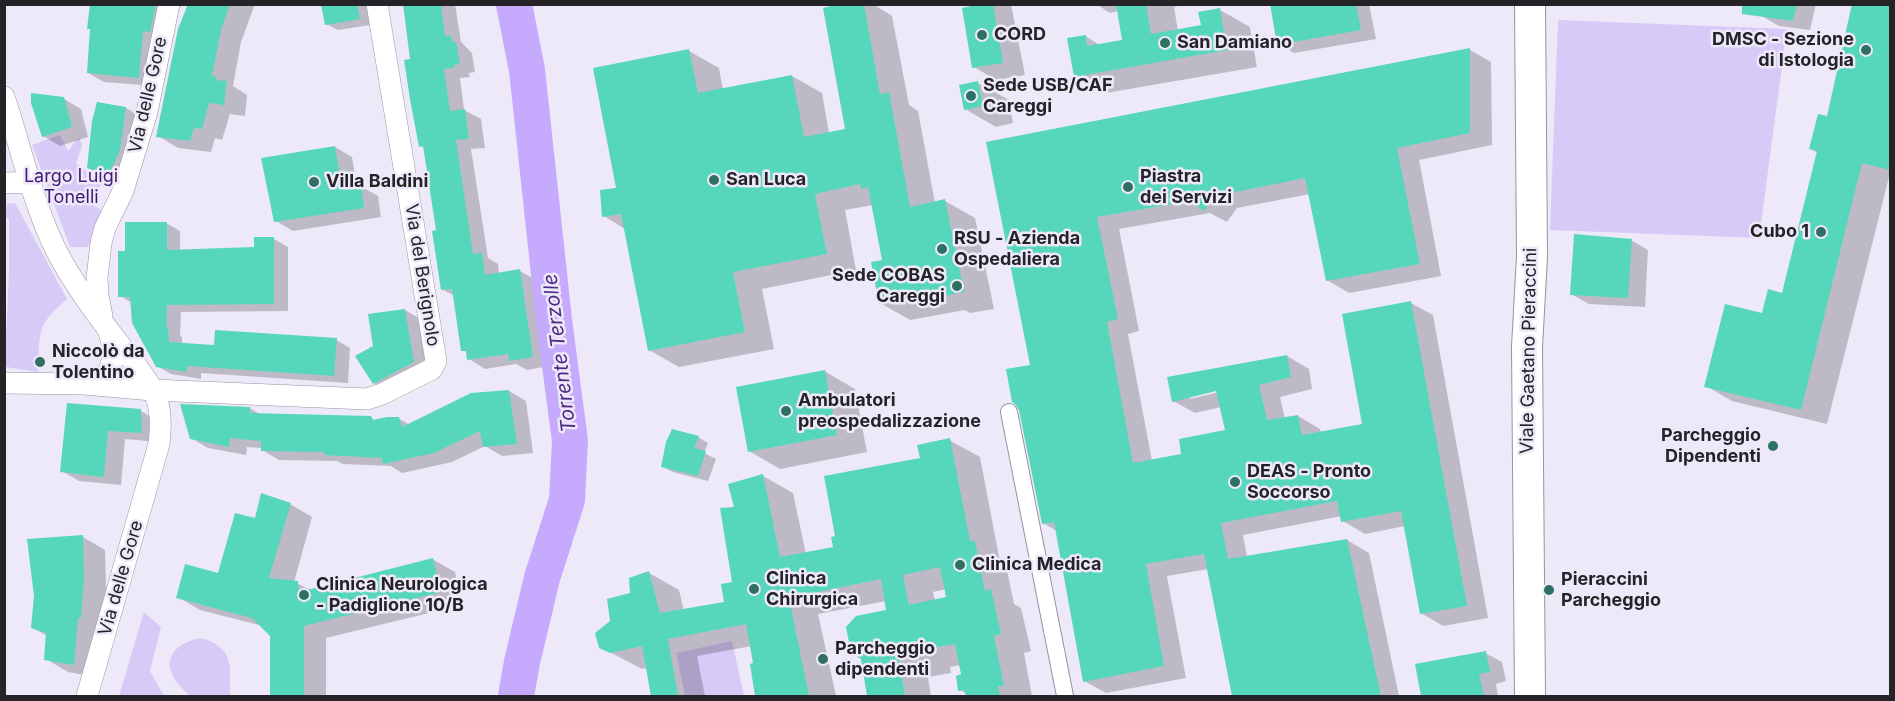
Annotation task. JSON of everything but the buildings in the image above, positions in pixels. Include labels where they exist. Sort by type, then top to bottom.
[{"type":"main road","name":"Viale Gaetano Pieraccini","points":[[1530,4],[1532,257],[1527,380],[1530,696]]},
{"type":"street","name":"Via delle Gore","points":[[87,696],[159,444],[159,407],[152,390],[104,323],[98,297],[97,278],[105,228],[123,191],[144,123],[169,4]]},
{"type":"street","name":"Via del Berignolo","points":[[152,390],[367,399],[432,369],[436,361],[377,4]]},
{"type":"street","points":[[4,97],[57,253],[104,323],[112,345],[110,369],[97,381],[89,384]]},
{"type":"street","points":[[4,183],[32,182]]},
{"type":"street","points":[[4,383],[89,384],[152,390]]},
{"type":"street","points":[[1009,412],[1065,696]]},
{"type":"green space","points":[[1558,20],[1787,29],[1759,238],[1550,230]]},
{"type":"green space","name":"Largo Luigi Tonelli","points":[[60,135],[68,151],[79,137],[82,146],[76,163],[102,183],[89,203],[103,211],[88,247],[70,247],[32,145]]},
{"type":"green space","name":"Largo Luigi Tonelli","points":[[15,203],[67,299],[49,316],[41,331],[38,372],[6,367],[5,364],[9,219],[5,217],[7,204]]},
{"type":"green space","points":[[144,612],[161,627],[150,671],[164,696],[119,696]]},
{"type":"green space","points":[[200,638],[211,642],[225,652],[230,667],[230,696],[191,696],[175,679],[171,671],[172,655],[187,642]]},
{"type":"green space","points":[[732,641],[744,696],[685,696],[676,653]]},
{"type":"waterway","name":"Torrente Terzolle","points":[[514,4],[527,70],[554,320],[570,441],[567,500],[542,578],[516,696]]},
{"type":"place","name":"CORD","points":[[982,35]]},
{"type":"place","name":"San Damiano","points":[[1165,43]]},
{"type":"place","name":"DMSC - Sezione di Istologia","points":[[1866,50]]},
{"type":"place","name":"Sede USB/CAF Careggi","points":[[971,96]]},
{"type":"place","name":"San Luca","points":[[714,180]]},
{"type":"place","name":"Villa Baldini","points":[[314,182]]},
{"type":"place","name":"Piastra dei Servizi","points":[[1128,187]]},
{"type":"place","name":"Cubo 1","points":[[1821,232]]},
{"type":"place","name":"RSU - Azienda Ospedaliera","points":[[942,249]]},
{"type":"place","name":"Sede COBAS Careggi","points":[[957,286]]},
{"type":"place","name":"Niccolò da Tolentino","points":[[40,362]]},
{"type":"place","name":"Ambulatori preospedalizzazione","points":[[786,411]]},
{"type":"place","name":"Parcheggio Dipendenti","points":[[1773,446]]},
{"type":"place","name":"DEAS - Pronto Soccorso","points":[[1235,482]]},
{"type":"place","name":"Clinica Medica","points":[[960,565]]},
{"type":"place","name":"Clinica Chirurgica","points":[[754,589]]},
{"type":"place","name":"Pieraccini Parcheggio","points":[[1549,590]]},
{"type":"place","name":"Clinica Neurologica - Padiglione 10/B","points":[[304,595]]},
{"type":"place","name":"Parcheggio dipendenti","points":[[823,659]]}]
